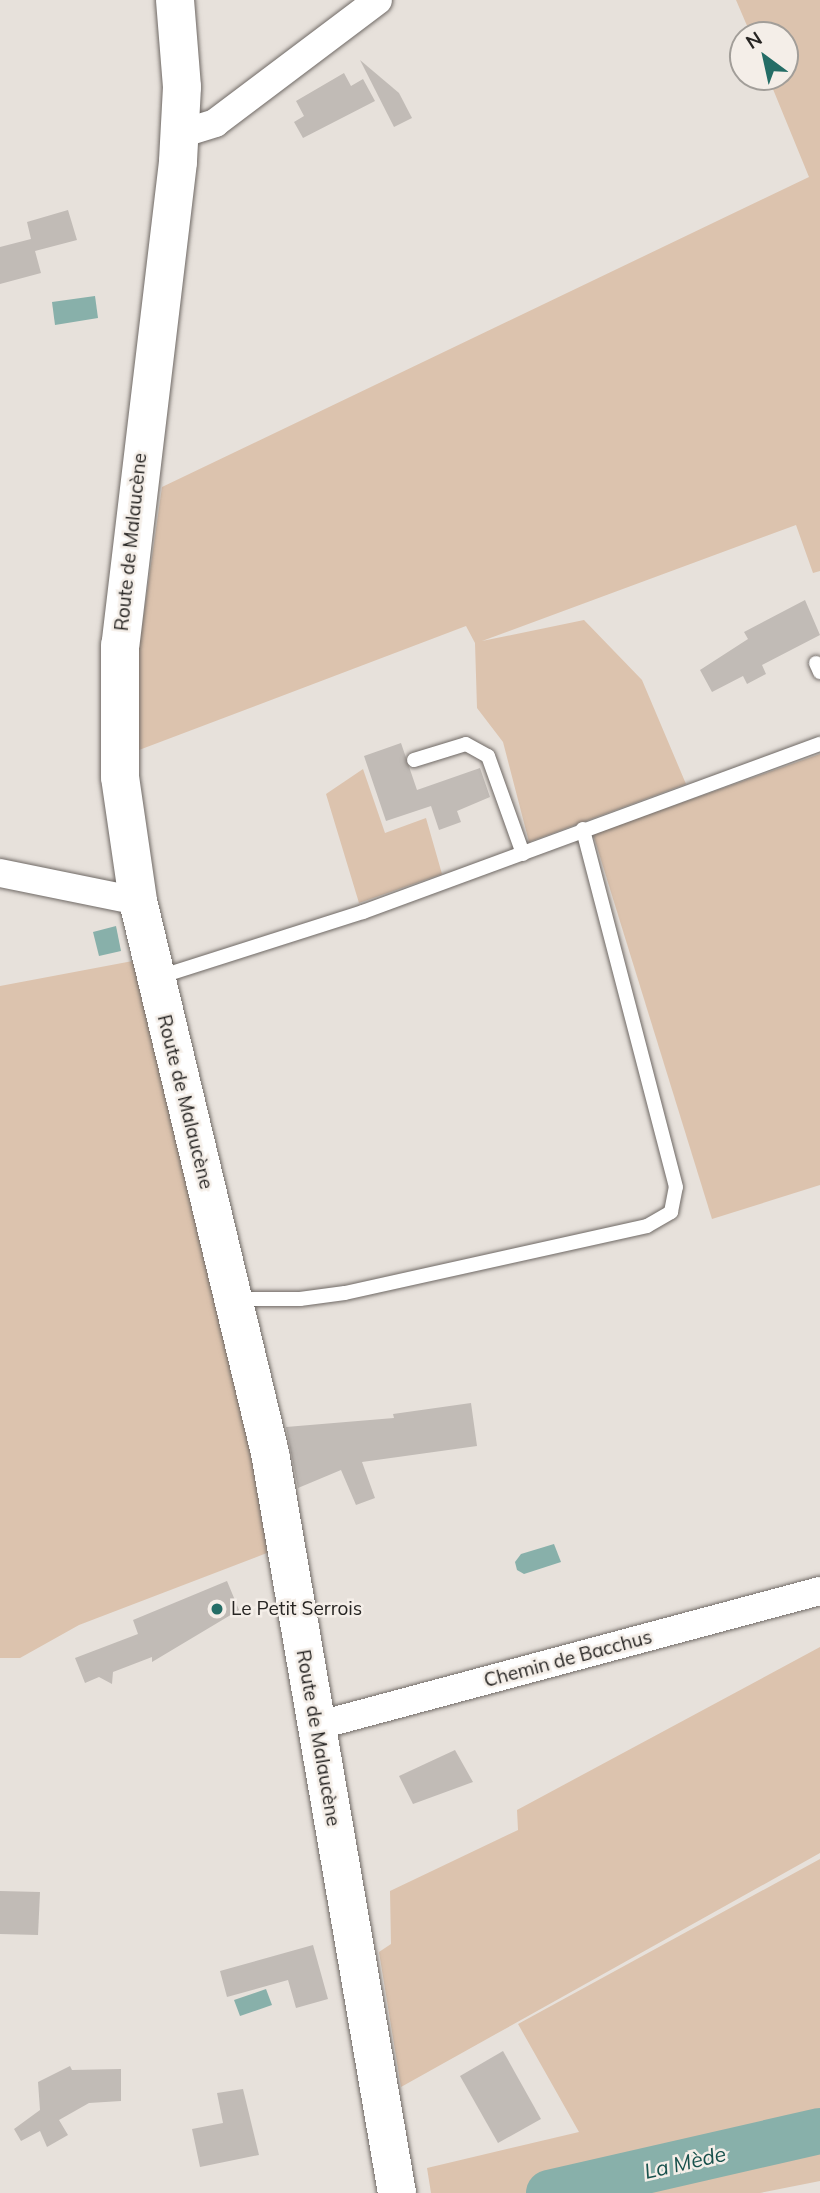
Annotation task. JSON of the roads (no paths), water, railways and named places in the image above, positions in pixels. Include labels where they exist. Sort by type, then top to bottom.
[{"type":"main road","name":"Route de Malaucène","points":[[175,0],[182,87],[180,134],[120,645],[120,777],[138,901],[155,978],[270,1453],[397,2193]]},
{"type":"street","points":[[180,134],[215,123],[378,0]]},
{"type":"street","points":[[0,873],[138,901]]},
{"type":"street","name":"Chemin de Bacchus","points":[[316,1726],[820,1591]]},
{"type":"lane","points":[[414,760],[466,744],[488,756],[523,854]]},
{"type":"lane","points":[[155,978],[363,912],[820,744]]},
{"type":"lane","points":[[234,1298],[300,1300],[345,1293],[647,1226],[671,1212],[676,1186],[583,830]]},
{"type":"water","points":[[95,296],[98,318],[55,325],[52,302]]},
{"type":"water","points":[[116,926],[121,951],[99,956],[93,932]]},
{"type":"water","points":[[554,1544],[561,1562],[524,1574],[517,1570],[515,1562],[521,1554]]},
{"type":"water","points":[[266,1989],[272,2005],[240,2016],[234,2000]]},
{"type":"waterway","name":"La Mède","points":[[549,2193],[820,2131]]},
{"type":"place","name":"Le Petit Serrois","points":[[217,1609]]}]
